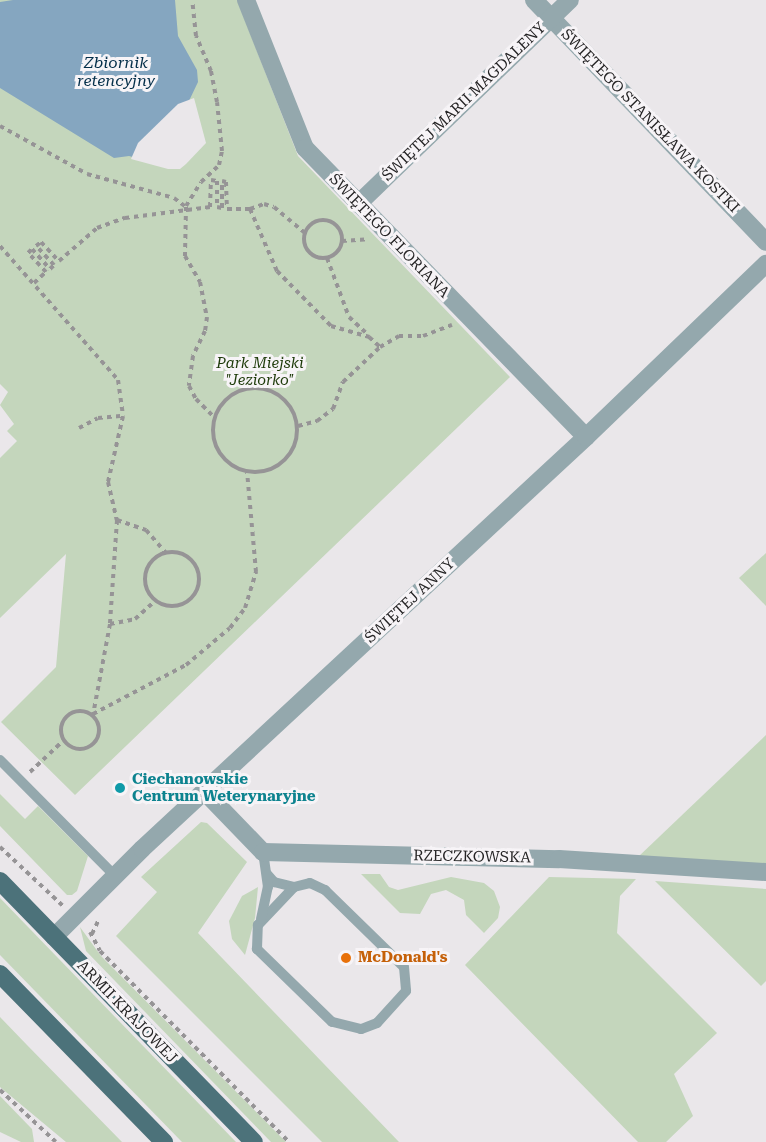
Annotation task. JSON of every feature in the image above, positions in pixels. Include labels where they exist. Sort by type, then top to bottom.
[{"type":"main road","name":"ARMII KRAJOWEJ","points":[[0,881],[254,1142]]},
{"type":"main road","points":[[0,974],[164,1142]]},
{"type":"street","name":"ŚWIĘTEGO FLORIANA","points":[[246,0],[305,148],[586,437]]},
{"type":"street","name":"ŚWIĘTEGO STANISŁAWA KOSTKI","points":[[534,0],[766,243]]},
{"type":"street","name":"ŚWIĘTEJ MARII MAGDALENY","points":[[358,204],[570,0]]},
{"type":"street","name":"ŚWIĘTEJ ANNY","points":[[54,937],[204,791],[586,437],[766,264]]},
{"type":"street","points":[[204,791],[263,852]]},
{"type":"street","name":"RZECZKOWSKA","points":[[263,852],[559,859],[766,872]]},
{"type":"lane","points":[[0,760],[115,876]]},
{"type":"lane","points":[[263,852],[267,874],[267,900],[255,941],[262,955],[332,1022],[360,1029],[377,1023],[401,998],[408,983],[404,967],[325,890],[310,883],[294,887],[274,882],[267,874]]},
{"type":"lane","points":[[258,925],[294,887]]},
{"type":"path","points":[[192,0],[196,36],[211,71],[222,151],[219,165],[201,182],[186,207],[185,256],[200,282],[207,316],[205,331],[193,356],[189,386],[196,399],[215,418]]},
{"type":"path","points":[[0,126],[87,174],[174,198],[186,207]]},
{"type":"path","points":[[34,283],[46,273],[28,253],[32,249],[50,269],[54,265],[36,246],[41,242],[59,261],[97,228],[125,218],[186,207],[210,207],[211,180],[217,181],[217,207],[222,208],[222,181],[226,182],[227,209],[250,209],[264,204],[274,207],[305,233],[310,254],[327,258],[338,252],[342,241],[341,231],[330,221],[315,222],[305,233]]},
{"type":"path","points":[[250,209],[266,251],[293,290],[331,326],[369,337]]},
{"type":"path","points":[[342,241],[366,241],[382,228]]},
{"type":"path","points":[[0,246],[118,380],[123,416],[108,482],[117,520],[110,624],[93,715],[99,728],[95,742],[83,749],[64,740],[61,732],[65,718],[78,711],[93,715],[186,664],[230,628],[245,608],[255,572],[247,472]]},
{"type":"path","points":[[327,258],[350,317],[380,347]]},
{"type":"path","points":[[298,426],[318,421],[333,409],[344,382],[380,347],[399,336],[423,336],[448,329],[464,314]]},
{"type":"path","points":[[260,388],[282,396],[295,415],[298,426],[295,446],[284,462],[260,472],[247,472],[234,467],[219,452],[213,432],[219,407],[237,392],[260,388]]},
{"type":"path","points":[[79,428],[98,418],[123,416]]},
{"type":"path","points":[[117,520],[146,530],[166,553]]},
{"type":"path","points":[[166,553],[188,557],[195,564],[199,582],[196,591],[183,604],[174,606],[156,600],[146,585],[145,576],[154,559],[166,553]]},
{"type":"path","points":[[110,624],[135,620],[156,600]]},
{"type":"path","points":[[21,781],[64,740]]},
{"type":"path","points":[[0,847],[66,909]]},
{"type":"path","points":[[86,928],[100,951],[289,1142]]},
{"type":"path","points":[[0,1090],[56,1142]]},
{"type":"green space","name":"Park Miejski \"Jeziorko\"","points":[[0,0],[237,0],[298,156],[510,377],[75,795],[1,722],[56,667],[66,554],[0,618],[0,458],[17,441],[7,431],[14,424],[0,405],[8,392],[0,384]]},
{"type":"green space","points":[[766,553],[766,606],[739,578]]},
{"type":"green space","points":[[766,735],[766,864],[637,858]]},
{"type":"green space","points":[[0,794],[25,819],[38,806],[88,856],[77,891],[72,895],[67,895],[0,826]]},
{"type":"green space","points":[[201,822],[207,823],[247,862],[198,933],[399,1142],[322,1142],[116,936],[157,892],[141,877]]},
{"type":"green space","points":[[361,874],[380,874],[389,887],[398,890],[451,877],[484,883],[494,891],[500,907],[498,918],[484,933],[466,915],[464,900],[446,890],[431,894],[420,914],[400,913]]},
{"type":"green space","points":[[549,877],[636,879],[620,896],[617,933],[717,1033],[674,1074],[693,1116],[666,1142],[638,1142],[465,965]]},
{"type":"green space","points":[[655,881],[766,889],[766,981],[761,986]]},
{"type":"green space","points":[[258,887],[255,918],[245,955],[232,939],[229,921],[242,896]]},
{"type":"green space","points":[[0,898],[236,1142],[182,1142],[0,955]]},
{"type":"green space","points":[[80,927],[101,956],[286,1142],[271,1142],[86,951]]},
{"type":"green space","points":[[0,1017],[122,1142],[66,1142],[0,1087]]},
{"type":"green space","points":[[0,1096],[32,1129],[34,1142],[21,1142],[0,1132]]},
{"type":"water","name":"Zbiornik retencyjny","points":[[13,0],[175,0],[178,36],[197,70],[198,82],[159,164],[129,156],[114,158],[0,88],[0,2]]},
{"type":"pier","points":[[194,98],[206,143],[186,164],[180,169],[168,169],[131,159],[138,143],[178,104]]},
{"type":"place","name":"Ciechanowskie Centrum Weterynaryjne","points":[[120,788]]},
{"type":"place","name":"McDonald's","points":[[346,958]]}]
